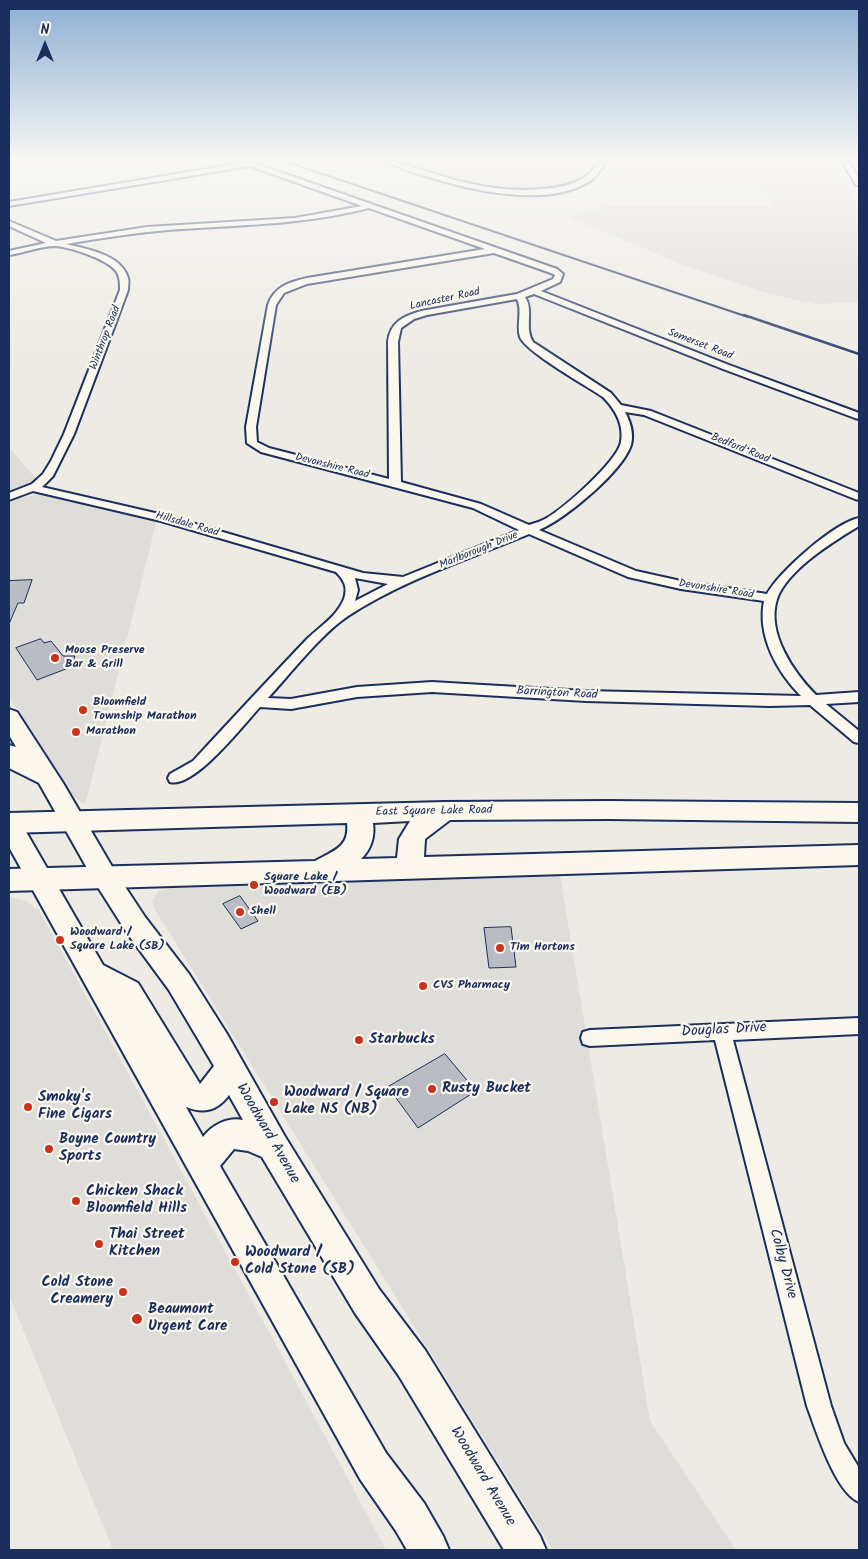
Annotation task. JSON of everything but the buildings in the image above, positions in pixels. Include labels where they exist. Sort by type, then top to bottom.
[{"type":"highway","name":"East Square Lake Road","points":[[9,824],[445,811],[608,810],[859,813]]},
{"type":"highway","points":[[412,868],[410,841],[424,825],[445,811]]},
{"type":"highway","points":[[318,871],[348,855],[359,843],[362,832],[357,813]]},
{"type":"highway","points":[[9,880],[859,855]]},
{"type":"main road","name":"Woodward Avenue","points":[[9,717],[55,789],[105,877],[136,925],[178,982],[217,1043],[273,1146],[367,1301],[412,1363],[526,1550]]},
{"type":"main road","points":[[9,753],[13,760],[46,777]]},
{"type":"main road","points":[[9,824],[373,1466],[410,1517],[429,1550]]},
{"type":"main road","points":[[93,973],[128,991],[188,1094],[200,1098],[209,1094],[218,1086],[230,1068]]},
{"type":"main road","points":[[203,1165],[216,1142],[224,1136],[244,1135],[273,1146]]},
{"type":"street","name":"Winthrop Road","points":[[9,497],[33,488],[52,468],[69,434],[125,286],[122,272],[112,262],[34,234]]},
{"type":"street","points":[[9,253],[56,243],[119,234]]},
{"type":"street","points":[[449,234],[496,250]]},
{"type":"street","name":"Lancaster Road","points":[[395,483],[393,342],[396,328],[406,319],[424,314],[520,296],[557,280],[560,276],[554,271],[496,250]]},
{"type":"street","name":"Devonshire Road","points":[[496,250],[307,281],[282,289],[274,300],[251,427],[252,442],[265,450],[477,506],[532,529],[598,561],[632,574],[681,585],[771,598]]},
{"type":"street","name":"Somerset Road","points":[[535,290],[726,367],[859,416]]},
{"type":"street","name":"Marlborough Drive","points":[[174,778],[198,764],[314,640],[342,614],[369,597],[411,578],[550,521],[572,506],[619,458],[626,444],[627,434],[624,419],[618,408],[607,395],[529,344],[522,330],[524,304],[520,296]]},
{"type":"street","name":"Bedford Road","points":[[618,408],[647,413],[859,497]]},
{"type":"street","name":"Hillsdale Road","points":[[33,488],[164,518],[339,569],[385,580],[411,578]]},
{"type":"street","points":[[859,521],[803,560],[777,588],[771,598],[769,612],[773,646],[782,664],[826,712],[859,738]]},
{"type":"street","points":[[339,569],[350,579],[353,589],[352,597],[342,614]]},
{"type":"street","name":"Barrington Road","points":[[256,702],[292,704],[357,692],[423,687],[770,701],[859,697]]},
{"type":"street","name":"Douglas Drive","points":[[590,1038],[859,1026]]},
{"type":"street","name":"Colby Drive","points":[[722,1032],[819,1406],[835,1450],[859,1490]]},
{"type":"shaded area","points":[[609,234],[859,234],[859,302],[815,304],[760,291],[686,266]]},
{"type":"shaded area","points":[[9,447],[37,480],[20,491],[9,494]]},
{"type":"shaded area","points":[[39,494],[157,520],[85,805],[73,796],[9,697],[9,501]]},
{"type":"shaded area","points":[[560,875],[650,1421],[736,1550],[553,1550],[154,908],[152,901],[159,891],[181,886]]},
{"type":"shaded area","points":[[9,897],[24,900],[39,910],[386,1550],[113,1550],[9,1295]]},
{"type":"railway","points":[[500,234],[748,317]]},
{"type":"railway","points":[[744,315],[859,354]]},
{"type":"place","name":"Moose Preserve Bar & Grill","points":[[55,658]]},
{"type":"place","name":"Bloomfield Township Marathon","points":[[83,710]]},
{"type":"place","name":"Marathon","points":[[76,732]]},
{"type":"place","name":"Square Lake / Woodward (EB)","points":[[254,885]]},
{"type":"place","name":"Shell","points":[[240,912]]},
{"type":"place","name":"Woodward / Square Lake (SB)","points":[[60,940]]},
{"type":"place","name":"Tim Hortons","points":[[500,948]]},
{"type":"place","name":"CVS Pharmacy","points":[[423,986]]},
{"type":"place","name":"Starbucks","points":[[359,1040]]},
{"type":"place","name":"Rusty Bucket","points":[[432,1089]]},
{"type":"place","name":"Woodward / Square Lake NS (NB)","points":[[274,1102]]},
{"type":"place","name":"Smoky's Fine Cigars","points":[[28,1107]]},
{"type":"place","name":"Boyne Country Sports","points":[[49,1149]]},
{"type":"place","name":"Chicken Shack Bloomfield Hills","points":[[76,1201]]},
{"type":"place","name":"Thai Street Kitchen","points":[[99,1244]]},
{"type":"place","name":"Woodward / Cold Stone (SB)","points":[[235,1262]]},
{"type":"place","name":"Cold Stone Creamery","points":[[123,1292]]},
{"type":"place","name":"Beaumont Urgent Care","points":[[137,1319]]}]
